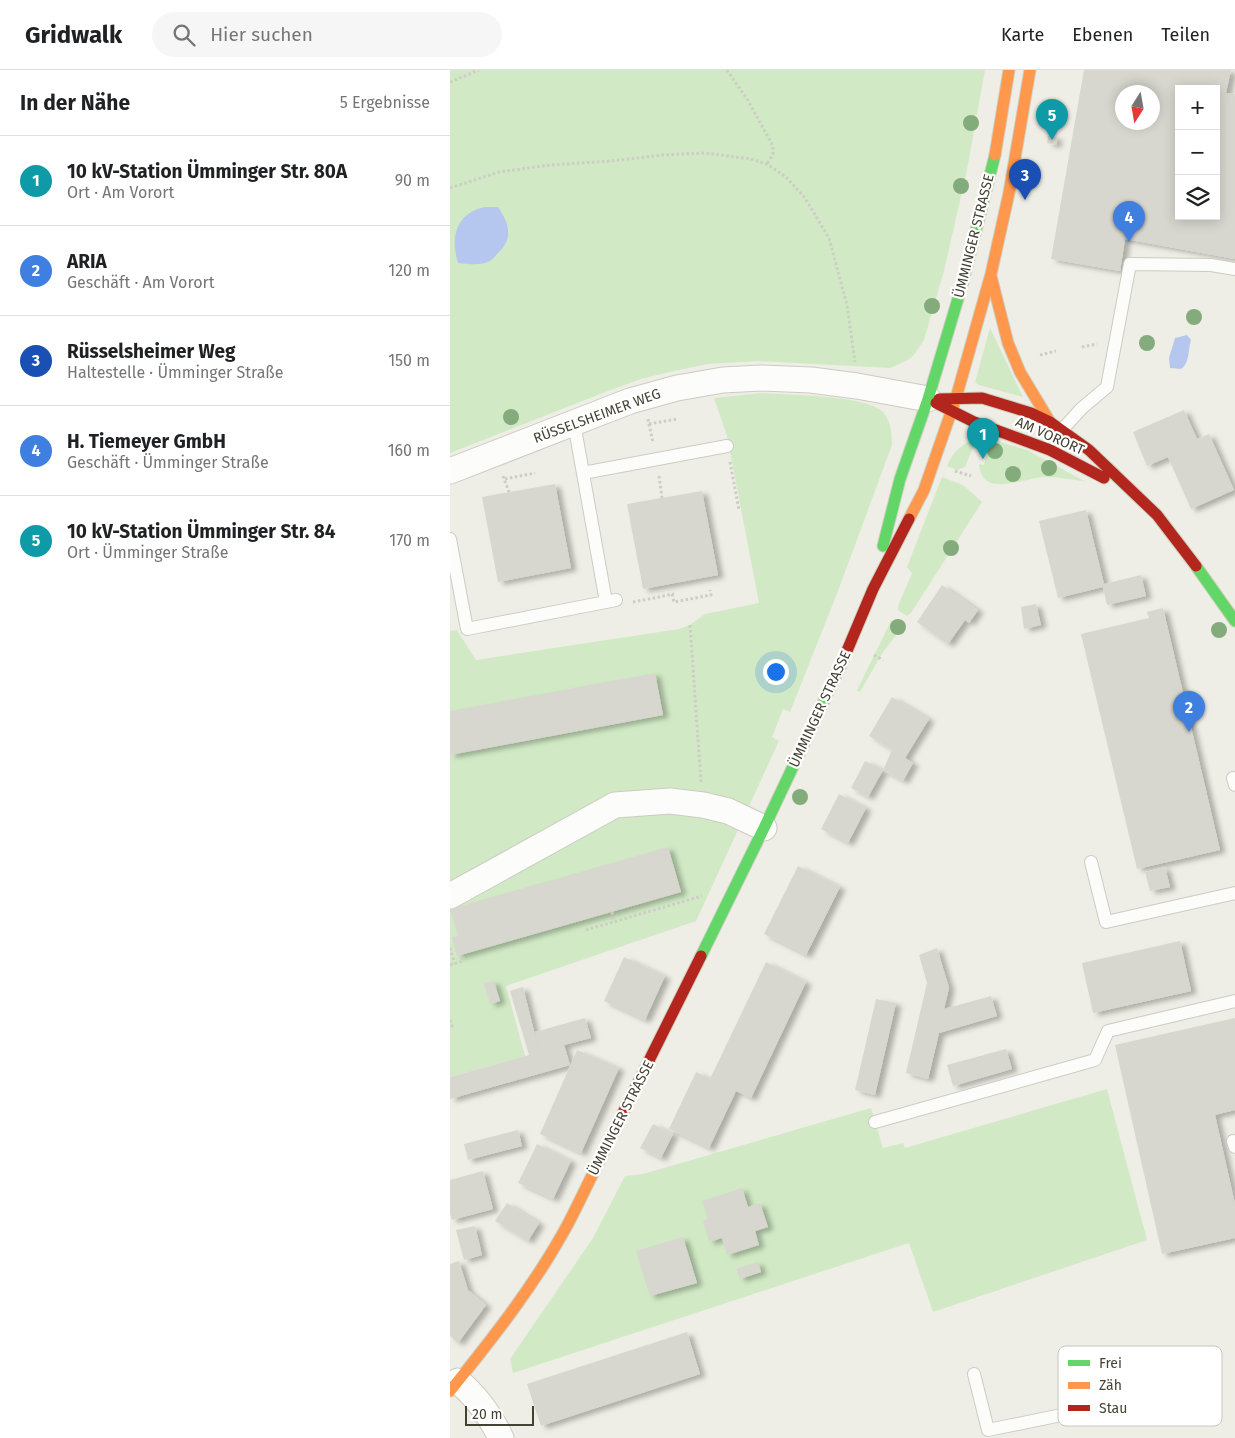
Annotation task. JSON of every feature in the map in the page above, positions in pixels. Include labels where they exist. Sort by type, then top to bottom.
[{"type":"street","name":"ÜMMINGER STRASSE","points":[[873,589],[900,479],[928,399],[964,282],[995,156],[1009,70]]},
{"type":"street","name":"ÜMMINGER STRASSE","points":[[454,1386],[515,1306],[568,1223],[764,828],[848,648],[873,589],[924,490],[956,398],[990,274],[1009,193],[1030,70]]},
{"type":"street","name":"AM VORORT","points":[[990,274],[1008,343],[1020,372],[1050,422]]},
{"type":"street","name":"RÜSSELSHEIMER WEG","points":[[450,471],[643,397],[676,388],[723,380],[761,378],[811,380],[858,386],[928,399]]},
{"type":"street","points":[[928,399],[956,398]]},
{"type":"street","name":"AM VORORT","points":[[956,398],[982,398],[1031,413],[1050,422],[1089,450],[1157,516],[1223,596],[1235,621]]},
{"type":"street","points":[[928,399],[952,411]]},
{"type":"street","name":"AM VORORT","points":[[952,411],[974,422],[1050,450],[1134,494]]},
{"type":"street","points":[[450,896],[615,805],[670,801],[702,805],[728,811],[764,828]]},
{"type":"street","points":[[454,1386],[467,1389],[493,1421],[501,1438]]},
{"type":"lane","points":[[1050,450],[1061,430],[1107,387],[1130,264],[1210,265],[1235,269]]},
{"type":"lane","points":[[450,539],[467,629],[611,601],[574,423]]},
{"type":"lane","points":[[583,473],[727,446]]},
{"type":"lane","points":[[1091,862],[1106,922],[1235,893]]},
{"type":"lane","points":[[875,1122],[1095,1060],[1108,1031],[1235,1001]]},
{"type":"lane","points":[[974,1374],[988,1434],[1058,1416]]},
{"type":"path","points":[[450,82],[478,70]]},
{"type":"path","points":[[727,70],[747,99],[773,146],[772,154],[767,164]]},
{"type":"path","points":[[450,188],[499,172],[550,164],[611,161],[662,155],[705,153],[751,159],[767,164],[786,178],[805,198],[829,238],[848,305],[858,386]]},
{"type":"path","points":[[643,397],[656,460]]},
{"type":"path","points":[[649,424],[677,419]]},
{"type":"path","points":[[727,446],[739,510]]},
{"type":"path","points":[[505,479],[535,473]]},
{"type":"path","points":[[611,601],[626,603],[673,594],[674,602],[711,594],[710,590]]},
{"type":"path","points":[[690,625],[702,805]]},
{"type":"path","points":[[874,655],[884,660]]},
{"type":"path","points":[[586,930],[734,887]]},
{"type":"path","points":[[612,912],[614,922]]},
{"type":"path","points":[[450,948],[455,964]]},
{"type":"path","points":[[450,965],[463,961],[460,955]]},
{"type":"path","points":[[450,1020],[452,1026],[450,1026]]},
{"type":"green space","points":[[450,70],[985,70],[967,170],[944,271],[924,340],[913,356],[890,368],[759,361],[708,364],[674,371],[641,379],[608,391],[450,453]]},
{"type":"green space","points":[[990,328],[1023,397],[979,385],[975,382]]},
{"type":"green space","points":[[762,393],[844,399],[874,406],[883,412],[888,419],[891,427],[892,441],[838,591],[790,712],[783,709],[772,737],[779,741],[696,921],[506,986],[525,1056],[450,1077],[450,631],[457,630],[476,660],[679,629],[690,625],[705,614],[759,603],[727,436],[714,398]]},
{"type":"green space","points":[[977,438],[965,467],[957,470],[947,466],[952,456],[959,449]]},
{"type":"green space","points":[[986,438],[1027,450],[1086,482],[1044,477],[1005,484],[995,484],[987,481],[982,475],[979,464],[984,465],[987,453],[980,452]]},
{"type":"green space","points":[[942,477],[963,485],[982,502],[911,613],[907,616],[898,610],[898,606],[912,573],[907,567]]},
{"type":"green space","points":[[891,621],[902,627],[881,655],[860,692],[857,690]]},
{"type":"green space","points":[[1107,1089],[1147,1240],[933,1312],[909,1243],[513,1373],[510,1359],[593,1238],[625,1176],[643,1174],[871,1108],[883,1148],[903,1143],[905,1148]]},
{"type":"water","points":[[485,207],[498,207],[502,213],[508,230],[506,242],[493,258],[486,263],[458,263],[455,235],[458,228],[467,215]]},
{"type":"water","points":[[1187,335],[1191,340],[1186,363],[1181,369],[1170,368],[1169,358],[1175,338]]},
{"type":"building","points":[[1084,70],[1231,70],[1226,93],[1235,94],[1235,259],[1125,239],[1120,271],[1051,259]]},
{"type":"building","points":[[1048,136],[1057,137],[1056,145],[1047,143]]},
{"type":"building","points":[[1184,410],[1197,439],[1209,434],[1234,490],[1191,509],[1168,457],[1147,466],[1133,432]]},
{"type":"building","points":[[555,484],[571,568],[498,582],[482,497]]},
{"type":"building","points":[[702,491],[718,575],[643,589],[627,504]]},
{"type":"building","points":[[1086,510],[1104,584],[1141,575],[1146,596],[1107,605],[1103,587],[1058,598],[1039,521]]},
{"type":"building","points":[[942,585],[978,610],[969,623],[965,620],[948,644],[917,622]]},
{"type":"building","points":[[1036,604],[1041,625],[1024,629],[1021,607]]},
{"type":"building","points":[[1163,608],[1220,850],[1137,869],[1081,634],[1149,618],[1147,612]]},
{"type":"building","points":[[655,673],[663,715],[450,755],[450,711]]},
{"type":"building","points":[[892,697],[929,719],[905,758],[913,763],[903,781],[883,770],[892,750],[869,736]]},
{"type":"building","points":[[865,761],[883,770],[868,797],[851,788]]},
{"type":"building","points":[[839,794],[866,808],[848,843],[821,829]]},
{"type":"building","points":[[668,847],[681,892],[457,956],[452,937],[458,936],[450,909]]},
{"type":"building","points":[[798,866],[840,887],[806,955],[764,934]]},
{"type":"building","points":[[1165,867],[1170,887],[1150,891],[1145,872]]},
{"type":"building","points":[[1180,941],[1191,991],[1093,1013],[1082,963]]},
{"type":"building","points":[[937,948],[949,988],[944,1009],[991,996],[997,1016],[939,1033],[928,1079],[906,1073],[927,983],[919,955]]},
{"type":"building","points":[[624,957],[665,976],[645,1020],[604,1001]]},
{"type":"building","points":[[766,962],[806,982],[751,1098],[736,1091],[709,1148],[669,1129],[696,1072],[710,1079]]},
{"type":"building","points":[[494,981],[500,1001],[490,1004],[484,983]]},
{"type":"building","points":[[523,987],[538,1047],[535,1032],[585,1018],[591,1038],[564,1045],[570,1065],[450,1099],[450,1077],[529,1055],[510,991]]},
{"type":"building","points":[[876,999],[896,1003],[875,1095],[855,1090]]},
{"type":"building","points":[[1235,1018],[1235,1110],[1215,1115],[1235,1204],[1235,1238],[1162,1254],[1115,1045]]},
{"type":"building","points":[[1006,1049],[1012,1069],[953,1086],[947,1065]]},
{"type":"building","points":[[577,1050],[619,1068],[581,1153],[540,1134]]},
{"type":"building","points":[[653,1124],[673,1134],[661,1158],[640,1148]]},
{"type":"building","points":[[518,1130],[522,1146],[468,1160],[464,1144]]},
{"type":"building","points":[[537,1144],[571,1161],[553,1199],[518,1183]]},
{"type":"building","points":[[483,1171],[493,1209],[452,1220],[450,1213],[450,1180]]},
{"type":"building","points":[[742,1188],[748,1207],[760,1203],[768,1227],[755,1231],[759,1245],[727,1255],[722,1238],[709,1242],[703,1221],[708,1218],[702,1201]]},
{"type":"building","points":[[507,1203],[539,1223],[528,1241],[495,1221]]},
{"type":"building","points":[[475,1226],[482,1255],[464,1260],[456,1230]]},
{"type":"building","points":[[683,1237],[697,1283],[650,1296],[636,1251]]},
{"type":"building","points":[[459,1261],[468,1290],[486,1305],[458,1343],[450,1336],[450,1264]]},
{"type":"building","points":[[758,1262],[761,1272],[740,1279],[736,1269]]},
{"type":"building","points":[[687,1332],[700,1374],[541,1426],[527,1384]]},
{"type":"traffic: fast","points":[[883,546],[900,479],[928,399],[963,282],[995,155]]},
{"type":"traffic: fast","points":[[1196,566],[1235,621]]},
{"type":"traffic: fast","points":[[701,956],[841,665]]},
{"type":"traffic: slow","points":[[995,155],[1009,70]]},
{"type":"traffic: slow","points":[[909,519],[924,490],[956,398],[991,274],[1009,193],[1030,70]]},
{"type":"traffic: slow","points":[[991,276],[1008,343],[1020,372],[1050,422]]},
{"type":"traffic: slow","points":[[450,1391],[498,1330],[543,1266],[569,1222],[613,1133]]},
{"type":"traffic: jam","points":[[939,399],[982,398],[1031,413],[1050,422],[1089,450],[1157,515],[1196,566]]},
{"type":"traffic: jam","points":[[936,403],[974,422],[1050,450],[1104,478]]},
{"type":"traffic: jam","points":[[841,665],[873,589],[909,519]]},
{"type":"traffic: jam","points":[[613,1133],[701,956]]},
{"type":"place","name":"10 kV-Station Ümminger Str. 84","points":[[1052,140]]},
{"type":"place","name":"Rüsselsheimer Weg","points":[[1025,200]]},
{"type":"place","name":"H. Tiemeyer GmbH","points":[[1129,242]]},
{"type":"place","name":"10 kV-Station Ümminger Str. 80A","points":[[983,459]]},
{"type":"place","name":"ARIA","points":[[1189,732]]}]
